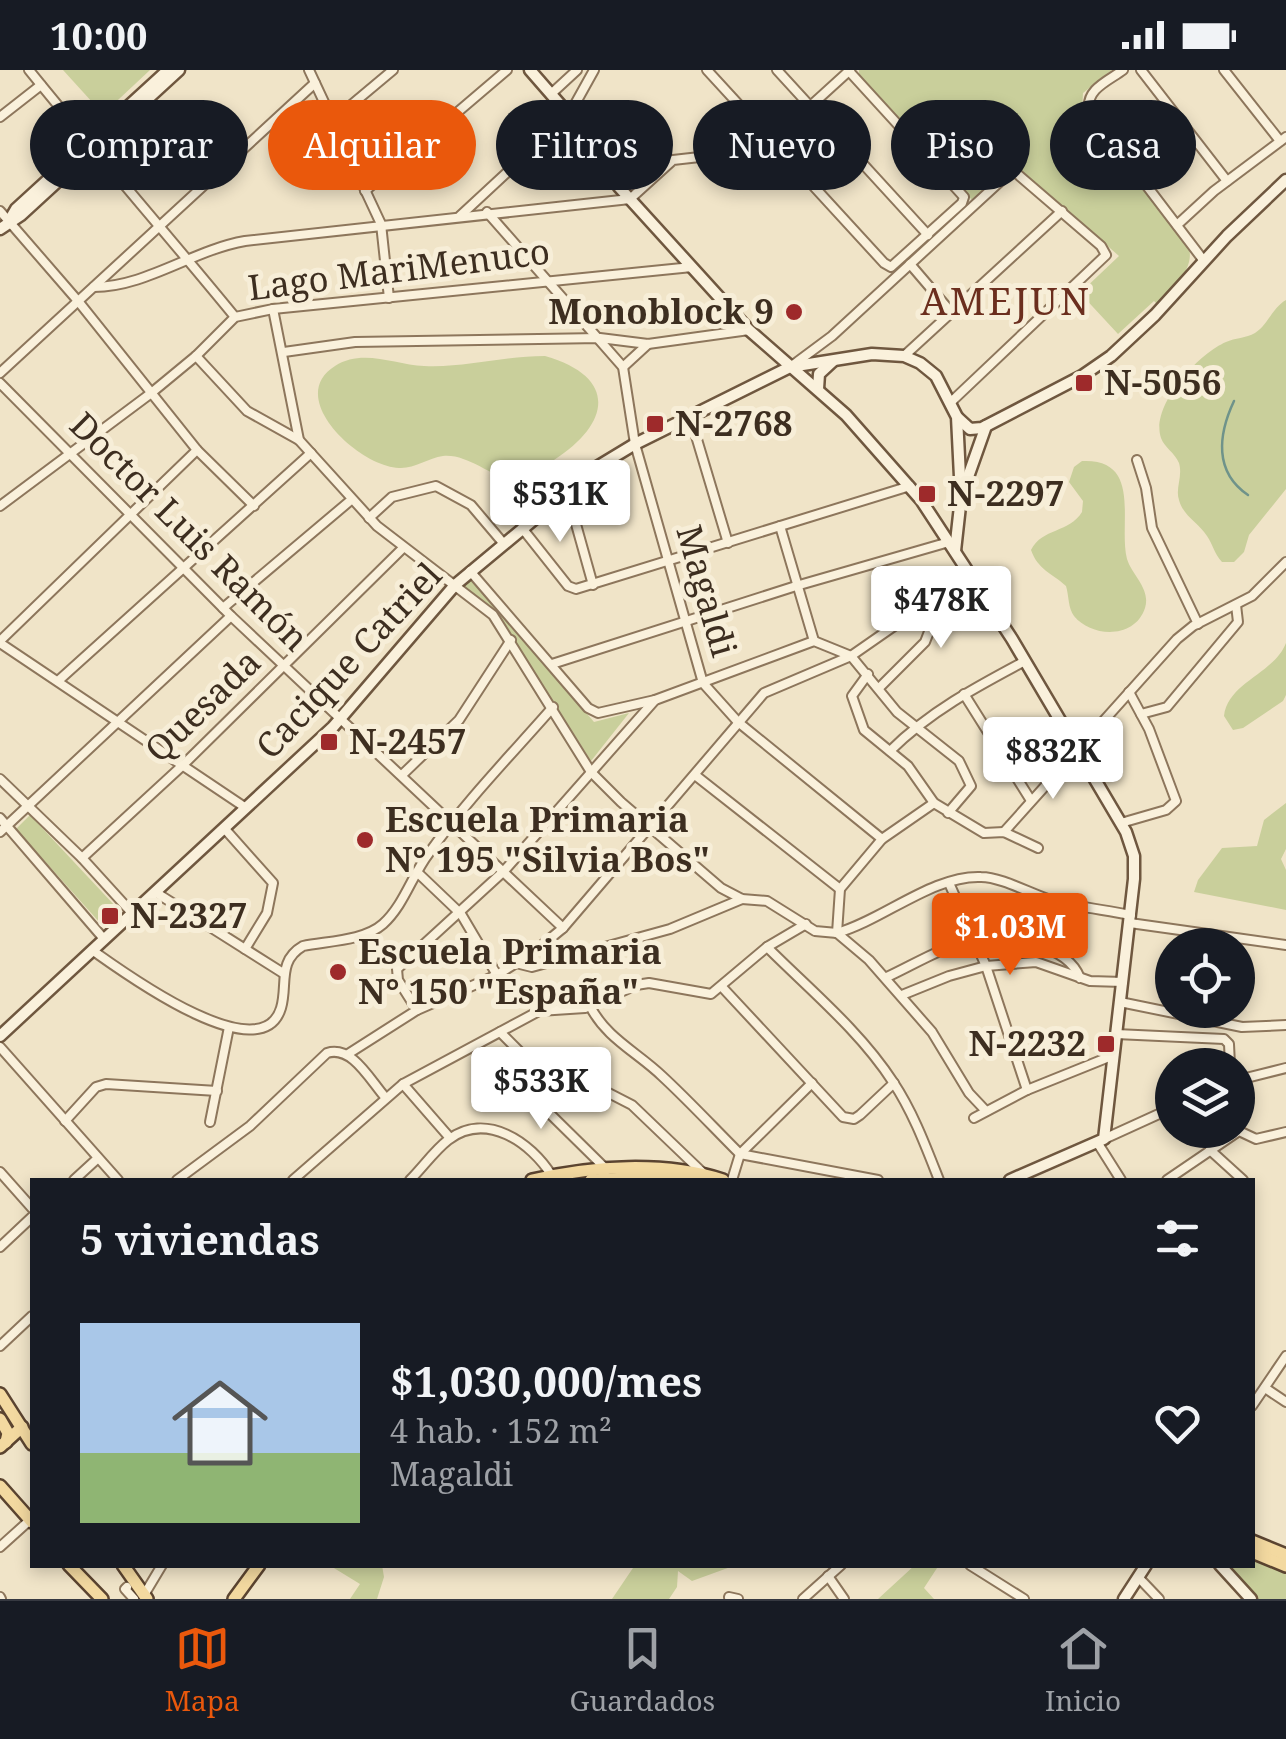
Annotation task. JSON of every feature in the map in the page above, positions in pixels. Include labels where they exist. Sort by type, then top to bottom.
[{"type":"main road","points":[[137,100],[168,70]]},
{"type":"main road","points":[[144,100],[179,70]]},
{"type":"main road","points":[[530,70],[556,100]]},
{"type":"main road","points":[[957,417],[970,429],[986,426],[1102,364],[1286,180]]},
{"type":"main road","points":[[4,225],[21,215],[46,190]]},
{"type":"main road","points":[[623,190],[749,330],[818,388],[910,486],[1025,661],[1121,823],[1134,856],[1130,919],[1100,1140],[1014,1178]]},
{"type":"main road","points":[[790,367],[880,353],[904,356],[928,368],[957,417],[961,497]]},
{"type":"main road","points":[[818,388],[820,374],[839,359]]},
{"type":"main road","name":"Cacique Catriel","points":[[0,1036],[342,718],[470,571],[605,461],[790,367]]},
{"type":"main road","points":[[952,547],[961,497],[986,426]]},
{"type":"main road","points":[[542,1178],[657,1168],[717,1178]]},
{"type":"main road","points":[[625,1178],[658,1178]]},
{"type":"main road","points":[[0,1394],[30,1441]]},
{"type":"main road","points":[[0,1419],[8,1431],[3,1444]]},
{"type":"main road","points":[[3,1444],[22,1427]]},
{"type":"main road","points":[[0,1486],[30,1520]]},
{"type":"main road","points":[[1255,1542],[1286,1555]]},
{"type":"main road","points":[[1255,1553],[1286,1566]]},
{"type":"main road","points":[[72,1568],[98,1595]]},
{"type":"main road","points":[[87,1568],[87,1576],[98,1595]]},
{"type":"main road","points":[[124,1568],[140,1598]]},
{"type":"main road","points":[[234,1599],[256,1568]]},
{"type":"main road","points":[[243,1599],[266,1568]]},
{"type":"main road","points":[[1124,1599],[1144,1568]]},
{"type":"main road","points":[[1223,1568],[1251,1599]]},
{"type":"street","points":[[309,70],[322,100]]},
{"type":"street","points":[[357,100],[392,70]]},
{"type":"street","points":[[390,298],[380,224],[365,191],[507,70]]},
{"type":"street","points":[[551,94],[577,70]]},
{"type":"street","points":[[577,100],[594,70]]},
{"type":"street","points":[[707,70],[734,100]]},
{"type":"street","points":[[777,70],[804,100]]},
{"type":"street","points":[[816,100],[849,70],[964,196],[962,203],[928,235],[889,266],[817,190]]},
{"type":"street","points":[[1123,70],[1095,90],[1088,100],[1091,115],[1204,260]]},
{"type":"street","points":[[1142,70],[1227,180]]},
{"type":"street","points":[[1177,225],[1227,180],[1283,139],[1224,70]]},
{"type":"street","points":[[0,117],[36,75],[54,100]]},
{"type":"street","points":[[0,372],[315,84]]},
{"type":"street","points":[[94,287],[114,287],[222,245],[380,224],[630,199],[673,160],[693,158]]},
{"type":"street","name":"Cacique Catriel","points":[[790,367],[826,341],[1012,172],[1021,174],[1062,210]]},
{"type":"street","points":[[871,173],[928,235]]},
{"type":"street","points":[[460,216],[496,183]]},
{"type":"street","points":[[128,190],[235,317]]},
{"type":"street","points":[[904,356],[1062,210],[1106,252],[1102,261],[950,402]]},
{"type":"street","points":[[0,211],[4,225],[78,301],[196,450],[254,506]]},
{"type":"street","name":"Magaldi","points":[[487,212],[623,367],[635,444],[703,683],[738,722],[882,839]]},
{"type":"street","points":[[910,264],[952,312]]},
{"type":"street","name":"Lago MariMenuco","points":[[0,506],[150,394],[235,317],[272,309],[692,267]]},
{"type":"street","points":[[272,309],[284,352],[299,440]]},
{"type":"street","points":[[284,352],[355,342],[600,338],[648,344],[749,330]]},
{"type":"street","points":[[826,341],[825,350],[839,359]]},
{"type":"street","points":[[623,367],[648,344]]},
{"type":"street","points":[[196,356],[248,411],[299,440],[369,518],[403,548],[493,615],[591,772],[721,888],[742,898],[767,901],[814,931],[838,933],[864,926],[914,897],[949,883],[981,876],[1055,901],[1130,919],[1286,945]]},
{"type":"street","name":"Doctor Luis Ramón","points":[[0,384],[231,616],[563,928]]},
{"type":"street","points":[[690,416],[728,542]]},
{"type":"street","points":[[196,450],[0,642],[246,808]]},
{"type":"street","points":[[58,680],[311,453]]},
{"type":"street","points":[[1137,460],[1152,528],[1198,624]]},
{"type":"street","points":[[369,518],[392,497],[436,486],[471,506],[504,544]]},
{"type":"street","points":[[522,528],[568,586],[576,589],[910,486]]},
{"type":"street","points":[[567,492],[593,585]]},
{"type":"street","points":[[223,608],[352,500]]},
{"type":"street","points":[[780,526],[814,642]]},
{"type":"street","points":[[552,664],[796,586],[952,547]]},
{"type":"street","name":"Quesada","points":[[82,858],[183,766],[403,548]]},
{"type":"street","points":[[1004,832],[1178,639],[1265,586],[1286,562]]},
{"type":"street","points":[[470,571],[588,708],[598,713],[655,700],[814,642],[852,656],[897,712],[959,761],[970,781],[968,790],[948,813]]},
{"type":"street","points":[[879,688],[925,642],[943,600],[974,582]]},
{"type":"street","points":[[348,1054],[417,1010],[498,975],[563,928],[764,693],[852,656],[932,596],[943,600]]},
{"type":"street","points":[[1142,714],[1164,710],[1195,676],[1238,622],[1236,605]]},
{"type":"street","points":[[920,608],[935,615]]},
{"type":"street","points":[[104,939],[2,825],[231,616]]},
{"type":"street","points":[[402,774],[459,720],[511,640]]},
{"type":"street","points":[[890,751],[915,726],[1025,661]]},
{"type":"street","points":[[868,674],[852,696],[864,730],[908,766],[934,803],[984,832],[1004,832],[1038,848]]},
{"type":"street","points":[[1121,823],[1166,810],[1176,801],[1142,714],[1129,692]]},
{"type":"street","points":[[964,694],[1030,799]]},
{"type":"street","points":[[417,1010],[398,980],[398,969],[504,871],[655,700]]},
{"type":"street","points":[[92,950],[147,990],[229,1027],[249,1030],[267,1025],[281,1008],[283,974],[289,958],[303,946],[364,934],[382,925],[452,822],[553,707]]},
{"type":"street","points":[[695,775],[840,889]]},
{"type":"street","points":[[0,779],[132,913]]},
{"type":"street","points":[[838,933],[840,889],[882,839],[934,803]]},
{"type":"street","points":[[224,828],[273,883],[267,913],[245,949]]},
{"type":"street","points":[[417,872],[461,914],[498,975]]},
{"type":"street","points":[[949,883],[986,966],[1027,1090]]},
{"type":"street","points":[[155,892],[283,974]]},
{"type":"street","points":[[516,963],[532,966],[670,929],[742,898]]},
{"type":"street","points":[[296,1178],[403,1084],[538,1011],[590,1006],[649,983],[711,994],[767,948],[806,924]]},
{"type":"street","points":[[838,933],[902,995],[932,1032],[969,1094],[986,1111]]},
{"type":"street","points":[[887,977],[936,953],[976,940],[1036,944],[1061,953],[1075,965],[1080,978]]},
{"type":"street","points":[[767,948],[862,1041],[894,1083],[938,1178]]},
{"type":"street","points":[[902,995],[986,966],[1036,962],[1080,978],[1123,982]]},
{"type":"street","points":[[722,987],[843,1117],[854,1118],[894,1083]]},
{"type":"street","points":[[1120,1002],[1242,1026],[1286,1025]]},
{"type":"street","points":[[590,1006],[611,1036],[659,1073],[740,1154],[867,1178]]},
{"type":"street","points":[[210,1122],[229,1027]]},
{"type":"street","points":[[500,1032],[533,1064],[595,1086],[632,1105],[704,1174]]},
{"type":"street","points":[[1116,1034],[1224,1039],[1229,1048]]},
{"type":"street","points":[[0,1047],[116,1178]]},
{"type":"street","points":[[181,1178],[250,1126],[327,1052],[348,1054],[385,1097]]},
{"type":"street","points":[[974,1118],[1027,1090],[1114,1055]]},
{"type":"street","points":[[533,1064],[535,1096],[540,1104],[608,1170]]},
{"type":"street","points":[[1255,1076],[1286,1068]]},
{"type":"street","points":[[733,1178],[740,1154],[812,1083]]},
{"type":"street","points":[[65,1121],[96,1087],[106,1084],[218,1091]]},
{"type":"street","points":[[403,1084],[450,1138]]},
{"type":"street","points":[[1119,1178],[1100,1140],[1155,1116]]},
{"type":"street","points":[[412,1178],[450,1138],[481,1127],[520,1141],[542,1160],[552,1176]]},
{"type":"street","points":[[1255,1139],[1286,1132]]},
{"type":"street","points":[[1170,1178],[1212,1148]]},
{"type":"street","points":[[1210,1150],[1240,1178]]},
{"type":"street","points":[[76,1178],[98,1158]]},
{"type":"street","points":[[0,1172],[30,1206]]},
{"type":"street","points":[[0,1246],[30,1219]]},
{"type":"street","points":[[0,1346],[30,1318]]},
{"type":"street","points":[[1255,1402],[1286,1356]]},
{"type":"street","points":[[1265,1388],[1286,1402]]},
{"type":"street","points":[[22,1427],[30,1420]]},
{"type":"street","points":[[0,1547],[30,1522]]},
{"type":"street","points":[[140,1598],[160,1568]]},
{"type":"street","points":[[803,1599],[837,1568]]},
{"type":"street","points":[[975,1568],[1024,1599]]},
{"type":"street","points":[[828,1576],[844,1599]]},
{"type":"street","points":[[1138,1577],[1159,1599]]},
{"type":"green space","points":[[63,70],[150,70],[118,100],[90,100]]},
{"type":"green space","points":[[859,70],[1112,70],[1083,93],[1083,100],[1050,100],[1050,190],[1145,190],[1188,245],[1189,262],[1182,278],[1157,304],[1154,301],[1118,334],[1080,293],[1119,256],[1030,178],[1030,100],[891,100],[891,112],[859,77]]},
{"type":"green space","points":[[963,190],[985,190],[973,201]]},
{"type":"green space","points":[[1286,300],[1286,489],[1249,535],[1244,552],[1234,562],[1222,562],[1204,531],[1181,506],[1179,463],[1161,438],[1159,425],[1169,397],[1190,369],[1215,348],[1255,333]]},
{"type":"green space","points":[[545,356],[585,376],[595,388],[598,402],[587,431],[573,446],[522,480],[504,478],[453,456],[405,468],[383,465],[348,444],[333,429],[318,395],[322,380],[335,366],[357,358],[439,366]]},
{"type":"green space","points":[[1082,461],[1101,463],[1114,470],[1121,481],[1127,559],[1146,601],[1140,618],[1123,630],[1102,631],[1082,623],[1072,613],[1066,586],[1041,567],[1031,550],[1042,538],[1070,524],[1082,512],[1083,501],[1069,482],[1074,467]]},
{"type":"green space","points":[[471,578],[594,722],[629,713],[591,761],[499,615],[462,586]]},
{"type":"green space","points":[[1286,643],[1283,701],[1243,728],[1233,730],[1224,716],[1227,704],[1242,686],[1272,663]]},
{"type":"green space","points":[[1286,803],[1286,849],[1281,859],[1286,870],[1286,910],[1194,892],[1198,880],[1222,848],[1257,846],[1264,820]]},
{"type":"green space","points":[[30,815],[117,908],[101,924],[16,829]]},
{"type":"green space","points":[[1255,1558],[1286,1570],[1286,1599],[1258,1599],[1230,1568],[1255,1568]]},
{"type":"green space","points":[[334,1568],[382,1568],[384,1577],[377,1599],[350,1599],[360,1584]]},
{"type":"green space","points":[[633,1568],[728,1568],[692,1581],[678,1571],[677,1587],[669,1599],[612,1599]]},
{"type":"green space","points":[[912,1568],[937,1568],[924,1588],[934,1599],[878,1599]]},
{"type":"waterway","points":[[1234,401],[1222,452],[1229,475],[1248,495]]},
{"type":"place","name":"Monoblock 9","points":[[794,312]]},
{"type":"place","name":"N-5056","points":[[1084,383]]},
{"type":"place","name":"N-2768","points":[[655,424]]},
{"type":"place","name":"N-2297","points":[[927,494]]},
{"type":"place","name":"N-2457","points":[[329,742]]},
{"type":"place","name":"Escuela Primaria N° 195 \"Silvia Bos\"","points":[[365,840]]},
{"type":"place","name":"N-2327","points":[[110,916]]},
{"type":"place","name":"Escuela Primaria N° 150 \"España\"","points":[[338,972]]},
{"type":"place","name":"N-2232","points":[[1106,1044]]},
{"type":"district","name":"AMEJUN","points":[[1006,302]]}]
